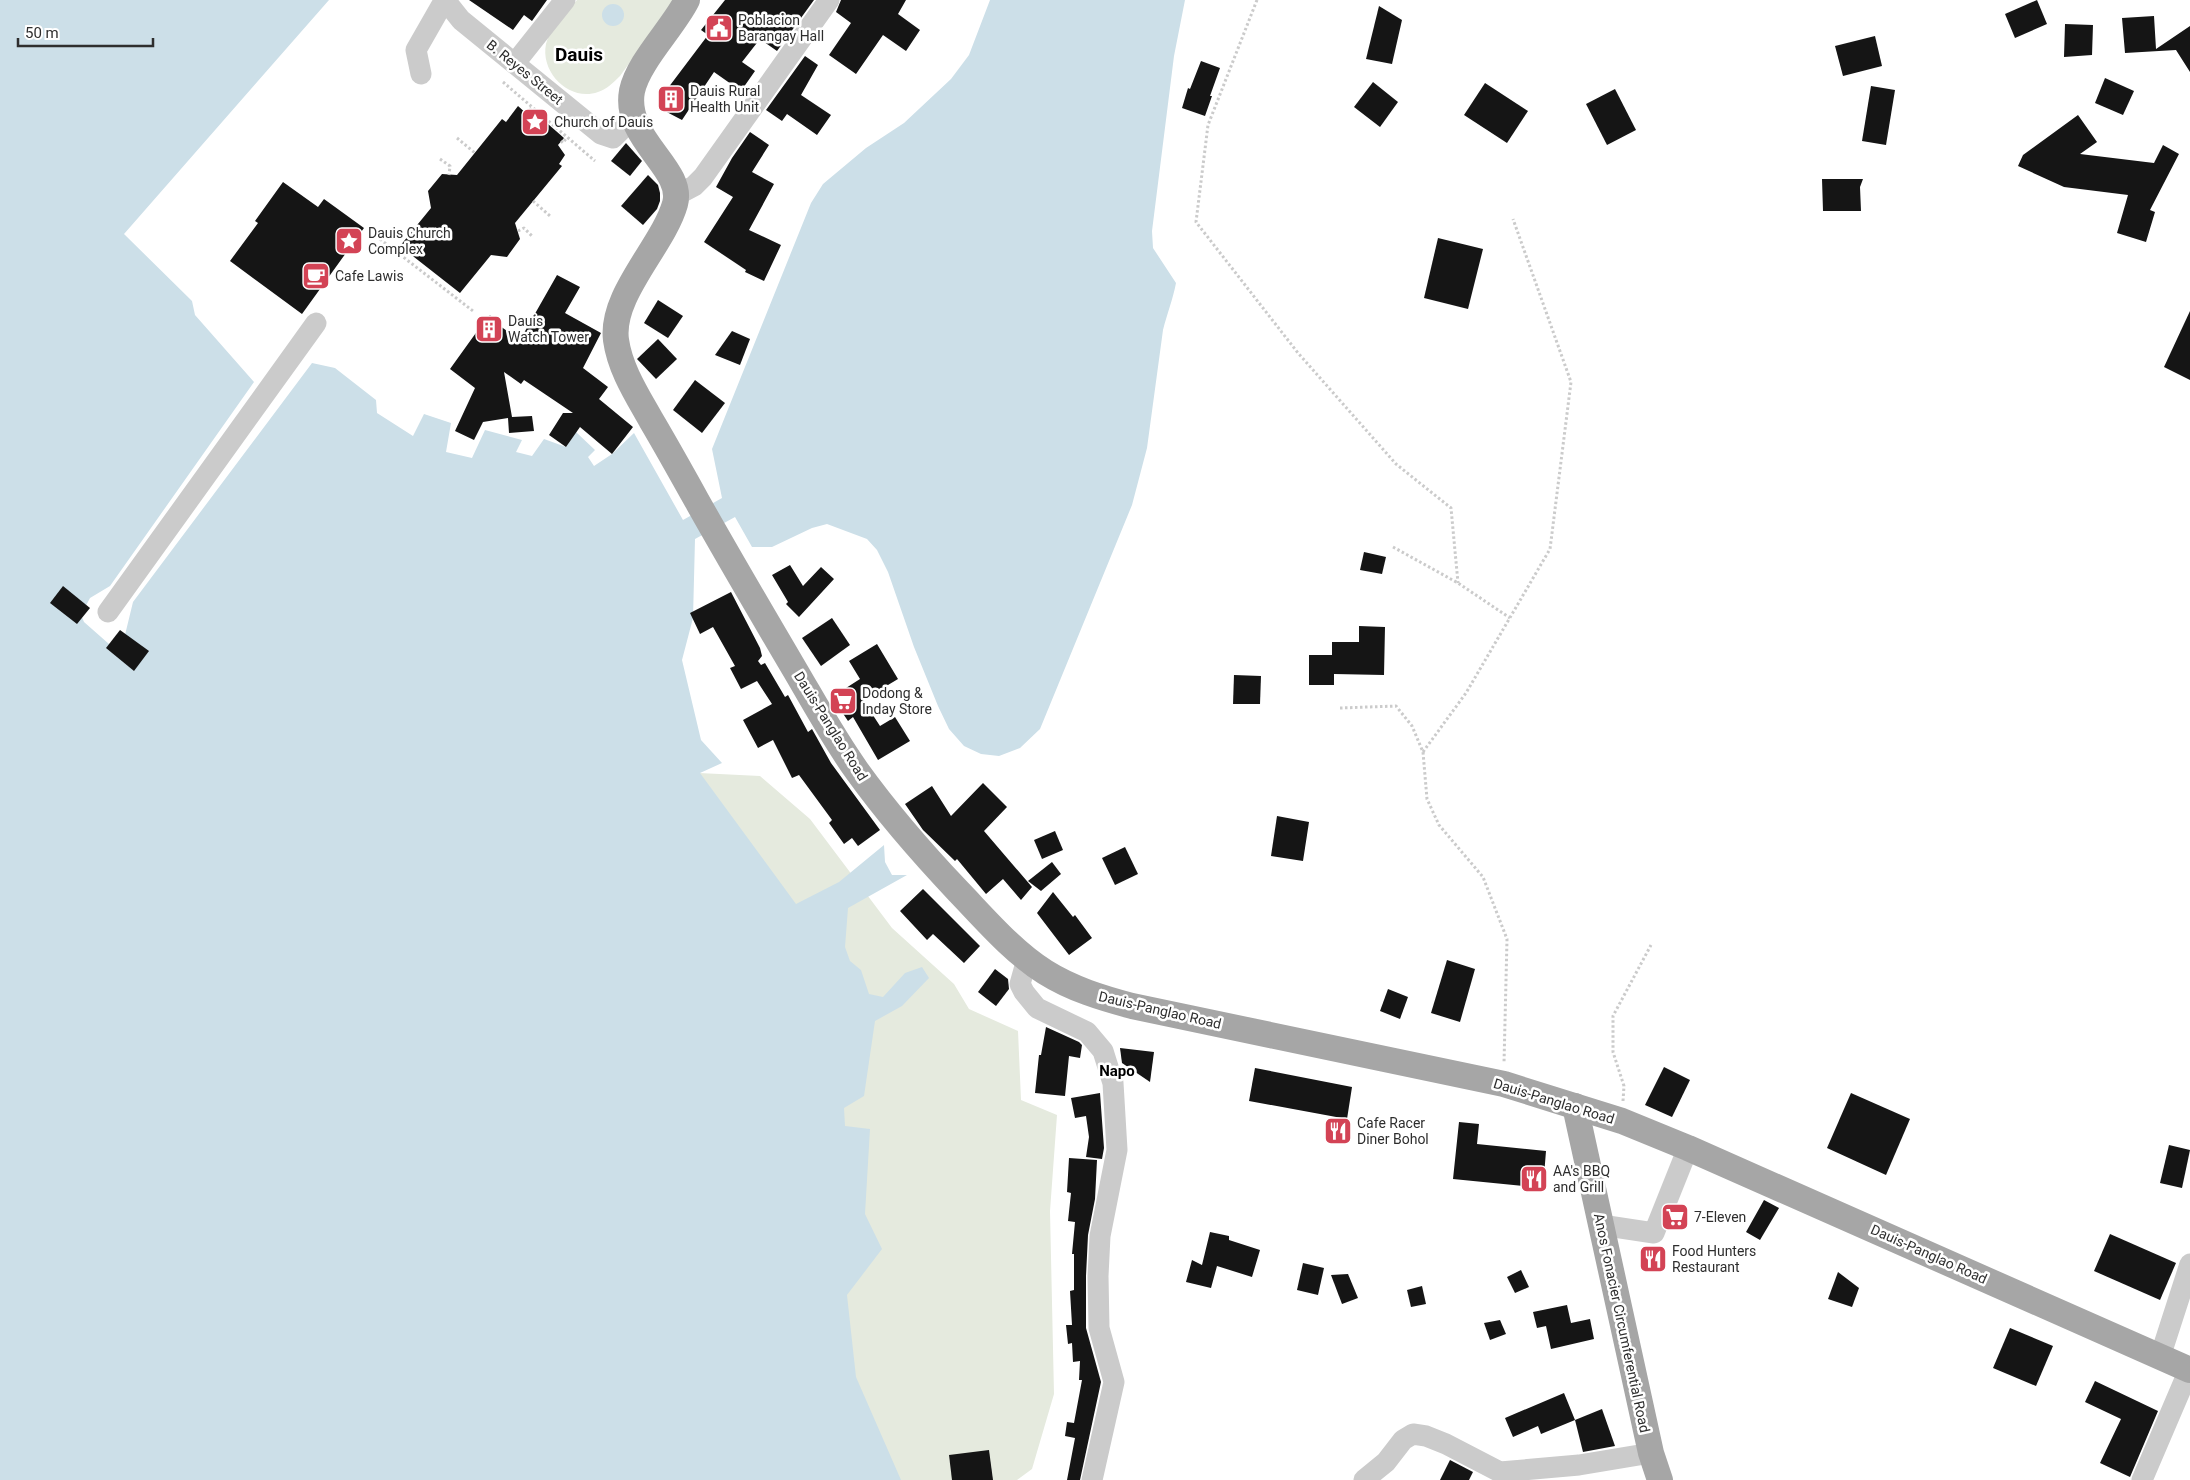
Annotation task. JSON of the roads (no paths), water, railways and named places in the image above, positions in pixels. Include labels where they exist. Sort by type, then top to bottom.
[{"type":"main road","points":[[677,195],[668,172],[642,137],[634,118],[632,92],[635,82],[687,0]]},
{"type":"main road","name":"Dauis-Panglao Road","points":[[677,195],[670,217],[618,314],[616,338],[618,352],[630,382],[715,534],[837,740],[866,783],[937,869],[985,920],[1027,959],[1046,973],[1072,987],[1132,1006],[1504,1084],[1622,1121],[1688,1148],[2189,1370]]},
{"type":"main road","name":"Anos Fonacier Circumferential Road","points":[[1575,1106],[1651,1453],[1660,1480]]},
{"type":"street","points":[[420,74],[416,50],[444,0]]},
{"type":"street","name":"B. Reyes Street","points":[[444,0],[461,20],[601,134],[614,138],[634,118]]},
{"type":"street","points":[[514,63],[565,0]]},
{"type":"street","points":[[677,195],[694,186],[703,177],[829,0]]},
{"type":"street","points":[[108,612],[316,323]]},
{"type":"street","points":[[1027,959],[1020,984],[1024,992],[1037,1008],[1087,1032],[1103,1050],[1113,1083],[1117,1150],[1100,1236],[1098,1276],[1099,1328],[1114,1382],[1092,1480]]},
{"type":"street","points":[[1601,1225],[1654,1233],[1688,1148]]},
{"type":"street","points":[[2160,1357],[2190,1264]]},
{"type":"street","points":[[2142,1480],[2189,1370]]},
{"type":"street","points":[[1364,1480],[1386,1462],[1403,1440],[1413,1434],[1426,1436],[1446,1444],[1500,1472],[1579,1465],[1651,1453]]},
{"type":"place","name":"Poblacion Barangay Hall","points":[[719,28]]},
{"type":"place","name":"Dauis Rural Health Unit","points":[[671,99]]},
{"type":"place","name":"Church of Dauis","points":[[535,122]]},
{"type":"place","name":"Dauis Church Complex","points":[[349,241]]},
{"type":"place","name":"Cafe Lawis","points":[[316,276]]},
{"type":"place","name":"Dauis Watch Tower","points":[[489,329]]},
{"type":"place","name":"Dodong & Inday Store","points":[[843,701]]},
{"type":"place","name":"Cafe Racer Diner Bohol","points":[[1338,1131]]},
{"type":"place","name":"AA's BBQ and Grill","points":[[1534,1179]]},
{"type":"place","name":"7-Eleven","points":[[1675,1217]]},
{"type":"place","name":"Food Hunters Restaurant","points":[[1653,1259]]},
{"type":"district","name":"Dauis","points":[[579,54]]},
{"type":"district","name":"Napo","points":[[1117,1071]]}]
